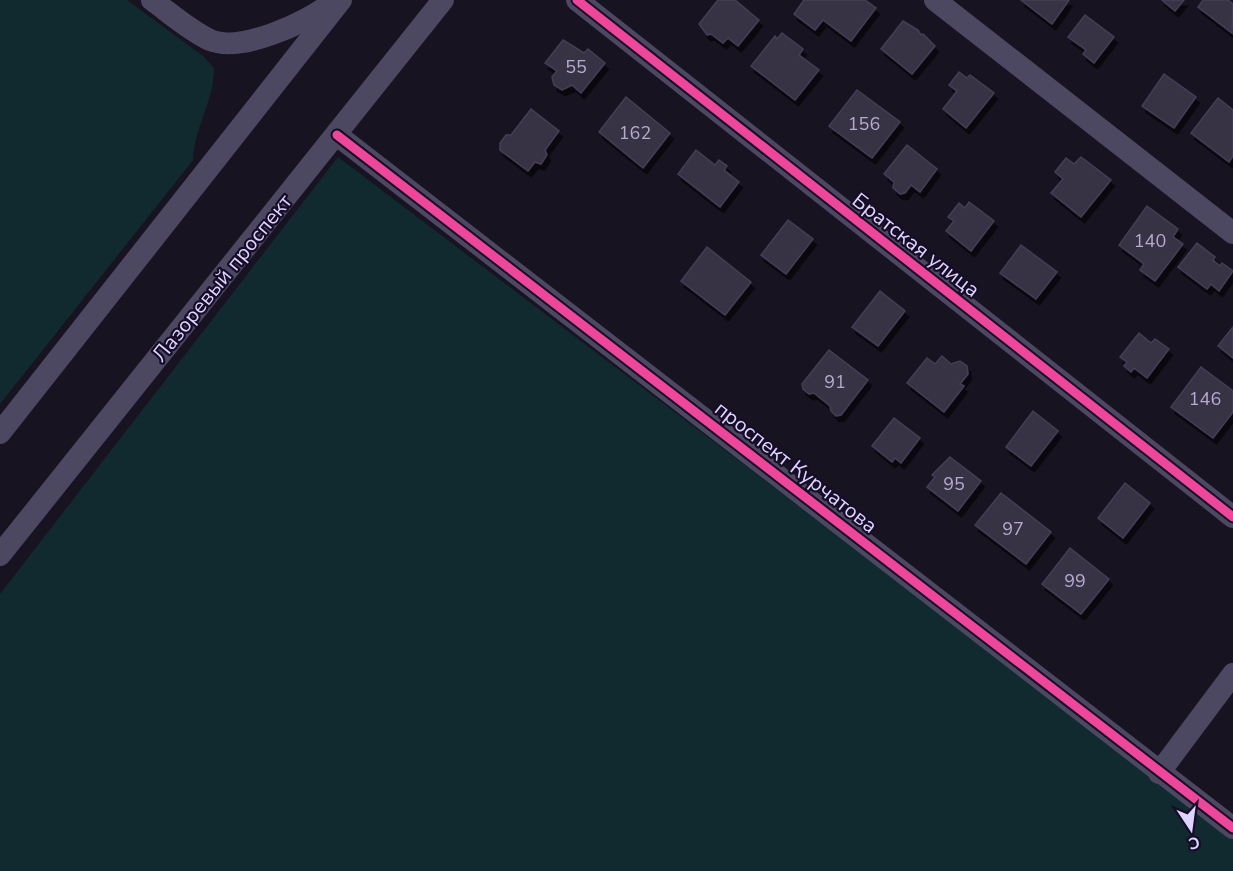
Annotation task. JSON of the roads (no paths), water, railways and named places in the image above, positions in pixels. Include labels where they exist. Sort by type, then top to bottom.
[{"type":"street","points":[[152,0],[202,35],[230,44],[252,40],[317,15],[336,0]]},
{"type":"street","points":[[0,433],[341,0]]},
{"type":"street","name":"Лазоревый проспект","points":[[0,555],[443,0]]},
{"type":"street","name":"Братская улица","points":[[577,0],[1233,517]]},
{"type":"street","points":[[935,0],[1233,233]]},
{"type":"street","name":"проспект Курчатова","points":[[337,135],[1233,828]]},
{"type":"street","points":[[1159,773],[1233,674]]}]
